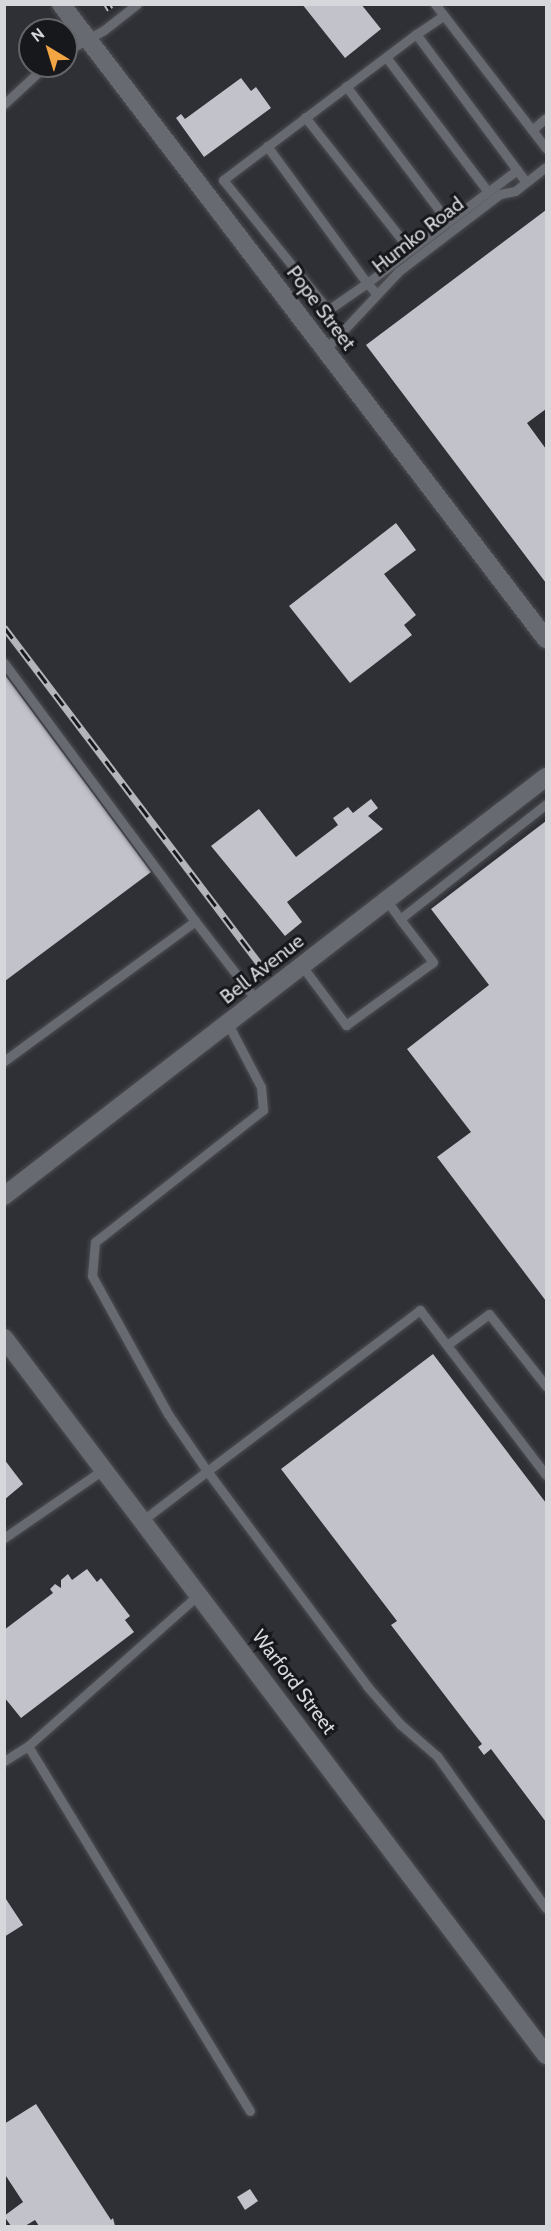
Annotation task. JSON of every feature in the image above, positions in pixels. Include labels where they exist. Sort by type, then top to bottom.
[{"type":"street","name":"Pope Street","points":[[60,4],[546,639]]},
{"type":"street","name":"Bell Avenue","points":[[4,1196],[546,777]]},
{"type":"street","name":"Warford Street","points":[[4,1338],[546,2055]]},
{"type":"lane","points":[[78,43],[104,30],[137,4]]},
{"type":"lane","points":[[435,4],[546,148]]},
{"type":"lane","points":[[443,16],[346,86],[223,180],[328,310],[517,170]]},
{"type":"lane","points":[[416,34],[526,182]]},
{"type":"lane","points":[[386,57],[488,192]]},
{"type":"lane","points":[[4,104],[32,78]]},
{"type":"lane","points":[[346,86],[448,222]]},
{"type":"lane","points":[[305,117],[410,250]]},
{"type":"lane","points":[[532,130],[546,118]]},
{"type":"lane","points":[[267,146],[375,292]]},
{"type":"lane","name":"Humko Road","points":[[325,350],[375,292],[500,194],[515,191],[546,166]]},
{"type":"lane","points":[[4,663],[257,1001]]},
{"type":"lane","points":[[400,919],[546,804]]},
{"type":"lane","points":[[302,966],[346,1025],[433,962],[387,901]]},
{"type":"lane","points":[[4,1061],[195,921]]},
{"type":"lane","points":[[228,1024],[261,1087],[263,1110],[95,1242],[92,1276],[168,1414],[207,1471],[367,1686],[400,1724],[437,1756],[546,1908]]},
{"type":"lane","points":[[143,1520],[420,1310],[546,1475]]},
{"type":"lane","points":[[447,1345],[489,1314],[546,1386]]},
{"type":"lane","points":[[4,1538],[104,1469]]},
{"type":"lane","points":[[4,1761],[28,1746],[199,1594]]},
{"type":"lane","points":[[28,1746],[250,2111]]},
{"type":"building","points":[[302,4],[361,4],[381,29],[345,58]]},
{"type":"building","points":[[241,78],[251,91],[256,87],[271,108],[204,157],[176,118],[181,114],[185,119]]},
{"type":"building","points":[[546,210],[546,409],[527,423],[546,449],[546,583],[366,345]]},
{"type":"building","points":[[396,523],[416,550],[384,574],[416,615],[404,625],[412,635],[350,683],[289,606]]},
{"type":"building","points":[[5,675],[151,872],[5,981]]},
{"type":"building","points":[[371,799],[378,808],[368,816],[383,829],[287,902],[302,922],[285,936],[211,846],[259,809],[296,857],[338,825],[333,818],[348,807],[353,813]]},
{"type":"building","points":[[546,821],[546,1301],[437,1157],[471,1132],[407,1049],[489,985],[431,909]]},
{"type":"building","points":[[433,1354],[546,1503],[546,1822],[491,1749],[484,1755],[478,1747],[482,1744],[391,1625],[397,1621],[281,1469]]},
{"type":"building","points":[[4,1459],[23,1484],[4,1500]]},
{"type":"building","points":[[87,1569],[97,1582],[101,1578],[130,1616],[125,1620],[134,1632],[21,1718],[4,1697],[4,1630],[53,1593],[50,1589],[55,1584],[61,1588],[61,1580],[68,1574],[72,1580]]},
{"type":"building","points":[[4,1896],[23,1925],[4,1937]]},
{"type":"building","points":[[36,2104],[111,2220],[113,2218],[115,2226],[39,2226],[35,2220],[25,2226],[11,2226],[4,2216],[23,2202],[4,2173],[4,2124]]},
{"type":"building","points":[[250,2189],[258,2201],[245,2210],[237,2197]]},
{"type":"railway","points":[[107,4],[110,9]]},
{"type":"railway","points":[[4,627],[259,963]]}]
